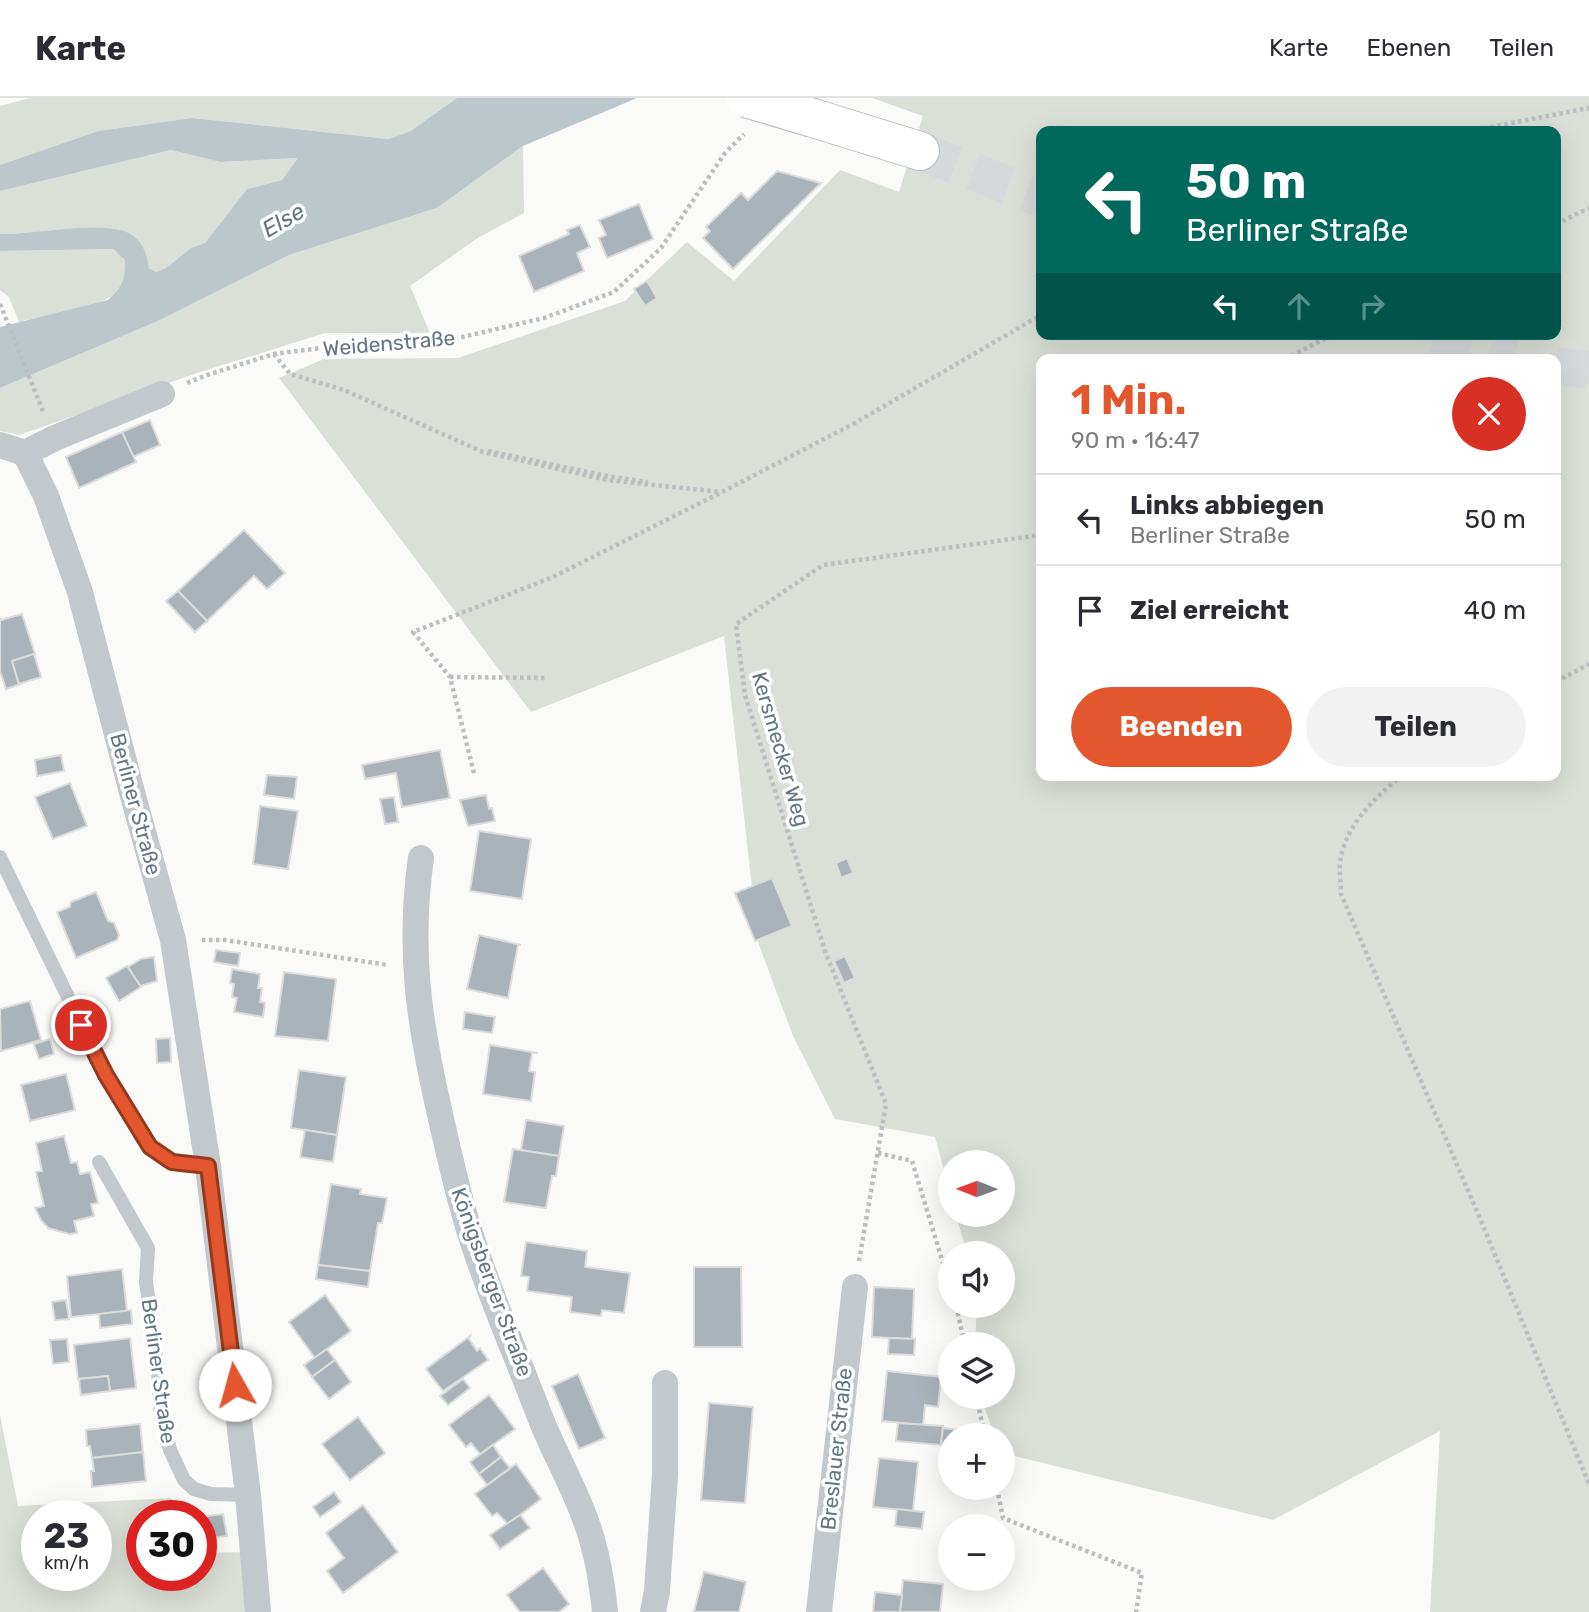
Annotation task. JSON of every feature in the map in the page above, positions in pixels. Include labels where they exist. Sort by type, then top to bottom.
[{"type":"main road","points":[[746,98],[920,151]]},
{"type":"street","points":[[0,445],[26,453],[55,438],[162,394]]},
{"type":"street","name":"Berliner Straße","points":[[26,453],[46,496],[80,592],[173,940],[208,1166],[248,1495],[258,1612]]},
{"type":"street","name":"Königsberger Straße","points":[[421,859],[414,904],[415,970],[430,1072],[453,1170],[471,1238],[543,1424],[587,1524],[602,1581],[605,1612]]},
{"type":"street","name":"Breslauer Straße","points":[[819,1612],[855,1287]]},
{"type":"street","points":[[653,1612],[657,1591],[665,1475],[665,1383]]},
{"type":"lane","points":[[0,857],[106,1075],[150,1147],[172,1162],[208,1166]]},
{"type":"lane","name":"Berliner Straße","points":[[99,1163],[149,1248],[146,1282],[158,1369],[160,1408],[170,1450],[184,1480],[194,1489],[211,1494],[248,1495]]},
{"type":"path","points":[[1496,126],[1589,108]]},
{"type":"path","name":"Weidenstraße","points":[[162,394],[207,374],[274,354],[321,348],[441,342],[544,318],[614,292],[661,248],[725,153]]},
{"type":"path","points":[[1561,222],[1589,208]]},
{"type":"path","points":[[0,304],[41,402]]},
{"type":"path","points":[[474,773],[450,677],[414,632],[553,577],[722,492],[855,423],[1036,318]]},
{"type":"path","points":[[1295,354],[1322,340]]},
{"type":"path","points":[[274,354],[290,374],[344,390],[483,452],[607,480],[722,492]]},
{"type":"path","name":"Kersmecker Weg","points":[[878,1153],[886,1104],[825,951],[745,695],[736,624],[823,565],[1036,536]]},
{"type":"path","points":[[1561,679],[1589,664]]},
{"type":"path","points":[[450,677],[547,678]]},
{"type":"path","points":[[1395,781],[1350,829],[1340,862],[1341,894],[1479,1216],[1589,1484]]},
{"type":"path","points":[[225,940],[415,970]]},
{"type":"path","points":[[855,1287],[878,1153],[912,1161],[938,1247]]},
{"type":"path","points":[[999,1500],[1003,1518],[1142,1573],[1136,1612]]},
{"type":"shaded area","points":[[30,98],[457,98],[411,132],[389,139],[192,118],[98,131],[0,165],[0,106]]},
{"type":"shaded area","points":[[872,98],[1589,98],[1589,1612],[1430,1612],[1440,1431],[1273,1520],[1015,1456],[1015,1423],[990,1423],[985,1409],[1015,1409],[1015,1332],[976,1332],[976,1318],[1015,1318],[1015,1241],[964,1241],[959,1227],[1015,1227],[1015,1150],[938,1150],[935,1137],[835,1119],[793,1036],[758,942],[724,636],[531,712],[279,378],[324,359],[458,358],[625,301],[687,242],[734,281],[840,170],[899,192],[923,116]]},
{"type":"shaded area","points":[[523,146],[524,213],[476,239],[410,286],[430,333],[325,333],[200,372],[19,435],[0,431],[0,388],[158,321],[289,255],[437,208]]},
{"type":"shaded area","points":[[171,150],[222,162],[298,158],[282,180],[247,189],[205,243],[191,248],[166,268],[156,272],[149,268],[146,254],[139,242],[122,230],[89,227],[0,234],[0,191]]},
{"type":"shaded area","points":[[113,249],[125,260],[124,281],[118,292],[100,302],[19,322],[9,297],[0,290],[0,251]]},
{"type":"shaded area","points":[[0,1415],[18,1506],[21,1506],[21,1591],[112,1591],[112,1501],[126,1500],[126,1591],[217,1591],[217,1553],[244,1552],[249,1612],[0,1612]]},
{"type":"shaded area","points":[[171,1498],[172,1500],[133,1500]]},
{"type":"water","name":"Else","points":[[457,98],[637,98],[523,146],[437,208],[289,255],[158,321],[0,388],[0,327],[108,300],[122,282],[125,260],[113,249],[0,251],[0,234],[89,227],[122,230],[139,242],[146,254],[149,268],[156,272],[166,268],[191,248],[205,243],[247,189],[282,180],[298,158],[221,162],[171,150],[0,191],[0,165],[98,131],[192,118],[389,139],[411,131]]},
{"type":"building","points":[[777,171],[821,183],[733,269],[703,238],[710,231],[706,227],[741,193],[748,200]]},
{"type":"building","points":[[639,204],[653,239],[607,258],[599,238],[606,235],[599,220]]},
{"type":"building","points":[[580,225],[590,247],[577,253],[584,271],[534,292],[519,256],[569,234],[567,230]]},
{"type":"building","points":[[647,281],[657,298],[645,306],[634,289]]},
{"type":"building","points":[[150,420],[160,445],[133,457],[122,432]]},
{"type":"building","points":[[122,432],[136,462],[79,488],[66,457]]},
{"type":"building","points":[[244,530],[285,573],[267,589],[254,576],[207,621],[178,591]]},
{"type":"building","points":[[178,591],[207,621],[195,632],[166,601]]},
{"type":"building","points":[[22,614],[35,654],[12,661],[21,684],[6,689],[0,671],[0,618],[1,620]]},
{"type":"building","points":[[34,654],[41,677],[19,684],[12,661]]},
{"type":"building","points":[[440,750],[450,798],[402,807],[396,773],[365,779],[362,765]]},
{"type":"building","points":[[61,755],[64,771],[37,776],[35,760]]},
{"type":"building","points":[[267,775],[297,777],[294,799],[264,795]]},
{"type":"building","points":[[70,783],[87,826],[53,839],[35,797]]},
{"type":"building","points":[[486,795],[495,821],[468,826],[460,800]]},
{"type":"building","points":[[394,797],[398,822],[385,824],[380,799]]},
{"type":"building","points":[[260,806],[298,811],[288,869],[253,864]]},
{"type":"building","points":[[479,831],[531,839],[522,899],[470,891]]},
{"type":"building","points":[[847,858],[853,873],[841,878],[836,863]]},
{"type":"building","points":[[772,878],[792,926],[755,941],[735,893]]},
{"type":"building","points":[[96,892],[108,921],[114,923],[119,935],[117,940],[76,958],[57,912],[70,907],[71,902]]},
{"type":"building","points":[[479,935],[521,945],[518,945],[508,998],[467,989]]},
{"type":"building","points":[[216,950],[240,953],[238,966],[214,962]]},
{"type":"building","points":[[845,956],[855,978],[844,983],[834,961]]},
{"type":"building","points":[[154,957],[157,981],[140,986],[128,967],[141,959]]},
{"type":"building","points":[[127,966],[141,987],[119,1001],[106,978]]},
{"type":"building","points":[[232,969],[260,974],[260,1002],[265,1003],[263,1017],[234,1012],[237,998],[232,997]]},
{"type":"building","points":[[284,972],[336,979],[328,1041],[275,1036]]},
{"type":"building","points":[[30,1001],[41,1040],[1,1051],[0,1009]]},
{"type":"building","points":[[465,1012],[495,1017],[492,1033],[463,1029]]},
{"type":"building","points":[[170,1038],[171,1062],[157,1063],[156,1039]]},
{"type":"building","points":[[50,1039],[54,1054],[39,1059],[34,1044]]},
{"type":"building","points":[[490,1045],[538,1053],[532,1053],[529,1071],[535,1072],[531,1101],[483,1094]]},
{"type":"building","points":[[299,1070],[346,1077],[337,1135],[291,1128]]},
{"type":"building","points":[[66,1074],[75,1110],[30,1121],[21,1085]]},
{"type":"building","points":[[526,1120],[564,1126],[559,1156],[521,1150]]},
{"type":"building","points":[[305,1130],[337,1135],[333,1162],[300,1157]]},
{"type":"building","points":[[64,1136],[71,1163],[77,1162],[80,1174],[90,1172],[98,1203],[91,1204],[94,1216],[74,1221],[77,1233],[69,1234],[48,1228],[35,1208],[44,1206],[36,1172],[42,1171],[36,1143]]},
{"type":"building","points":[[513,1149],[559,1156],[546,1208],[504,1202]]},
{"type":"building","points":[[331,1184],[361,1189],[360,1194],[387,1198],[382,1223],[378,1223],[370,1271],[318,1265]]},
{"type":"building","points":[[526,1242],[587,1251],[585,1267],[630,1273],[624,1313],[602,1310],[601,1316],[570,1312],[572,1297],[527,1291],[529,1277],[521,1276]]},
{"type":"building","points":[[318,1265],[370,1271],[368,1287],[316,1279]]},
{"type":"building","points":[[694,1267],[741,1267],[742,1347],[694,1347]]},
{"type":"building","points":[[122,1269],[127,1311],[71,1317],[67,1276]]},
{"type":"building","points":[[874,1287],[914,1289],[912,1339],[872,1337]]},
{"type":"building","points":[[325,1295],[351,1331],[315,1358],[289,1322]]},
{"type":"building","points":[[66,1300],[69,1319],[55,1320],[52,1302]]},
{"type":"building","points":[[131,1310],[132,1324],[100,1328],[99,1314]]},
{"type":"building","points":[[470,1336],[469,1339],[477,1351],[480,1348],[488,1360],[443,1391],[426,1369]]},
{"type":"building","points":[[130,1338],[136,1388],[110,1391],[108,1376],[78,1379],[74,1345]]},
{"type":"building","points":[[889,1338],[915,1339],[914,1355],[888,1354]]},
{"type":"building","points":[[67,1339],[69,1362],[53,1364],[50,1340]]},
{"type":"building","points":[[327,1349],[335,1360],[312,1377],[304,1365]]},
{"type":"building","points":[[335,1360],[351,1382],[329,1399],[312,1377]]},
{"type":"building","points":[[887,1371],[938,1377],[938,1407],[925,1405],[923,1425],[882,1421]]},
{"type":"building","points":[[578,1374],[605,1438],[579,1449],[552,1386]]},
{"type":"building","points":[[108,1376],[110,1391],[81,1395],[79,1379]]},
{"type":"building","points":[[463,1379],[470,1388],[448,1405],[440,1396]]},
{"type":"building","points":[[489,1395],[515,1429],[480,1454],[471,1443],[466,1447],[449,1425]]},
{"type":"building","points":[[709,1403],[753,1407],[745,1503],[701,1500]]},
{"type":"building","points":[[358,1417],[385,1453],[350,1480],[322,1444]]},
{"type":"building","points":[[898,1423],[938,1426],[938,1445],[896,1441]]},
{"type":"building","points":[[140,1424],[143,1452],[92,1458],[90,1446],[87,1446],[86,1430]]},
{"type":"building","points":[[493,1445],[501,1457],[479,1474],[470,1462]]},
{"type":"building","points":[[143,1452],[146,1481],[92,1487],[92,1458]]},
{"type":"building","points":[[501,1457],[510,1468],[487,1485],[479,1474]]},
{"type":"building","points":[[879,1458],[918,1462],[913,1511],[873,1507]]},
{"type":"building","points":[[516,1464],[541,1499],[508,1524],[497,1513],[492,1516],[475,1494]]},
{"type":"building","points":[[334,1492],[341,1502],[320,1517],[313,1507]]},
{"type":"building","points":[[363,1505],[398,1552],[343,1593],[327,1571],[344,1558],[326,1533]]},
{"type":"building","points":[[897,1509],[924,1512],[922,1529],[895,1526]]},
{"type":"building","points":[[223,1514],[227,1536],[217,1537],[217,1515]]},
{"type":"building","points":[[520,1515],[530,1528],[500,1549],[490,1535]]},
{"type":"building","points":[[543,1568],[569,1604],[559,1612],[520,1612],[507,1595]]},
{"type":"building","points":[[704,1572],[746,1582],[739,1612],[694,1612]]},
{"type":"building","points":[[903,1580],[938,1584],[938,1591],[942,1591],[940,1612],[900,1612]]},
{"type":"building","points":[[875,1592],[902,1595],[900,1612],[873,1612]]},
{"type":"tunnel","points":[[920,151],[1036,196]]},
{"type":"tunnel","points":[[1454,340],[1497,354]]},
{"type":"tunnel","points":[[1561,367],[1589,370]]},
{"type":"route","points":[[81,1025],[106,1075],[150,1147],[172,1162],[208,1166],[235,1385]]}]
